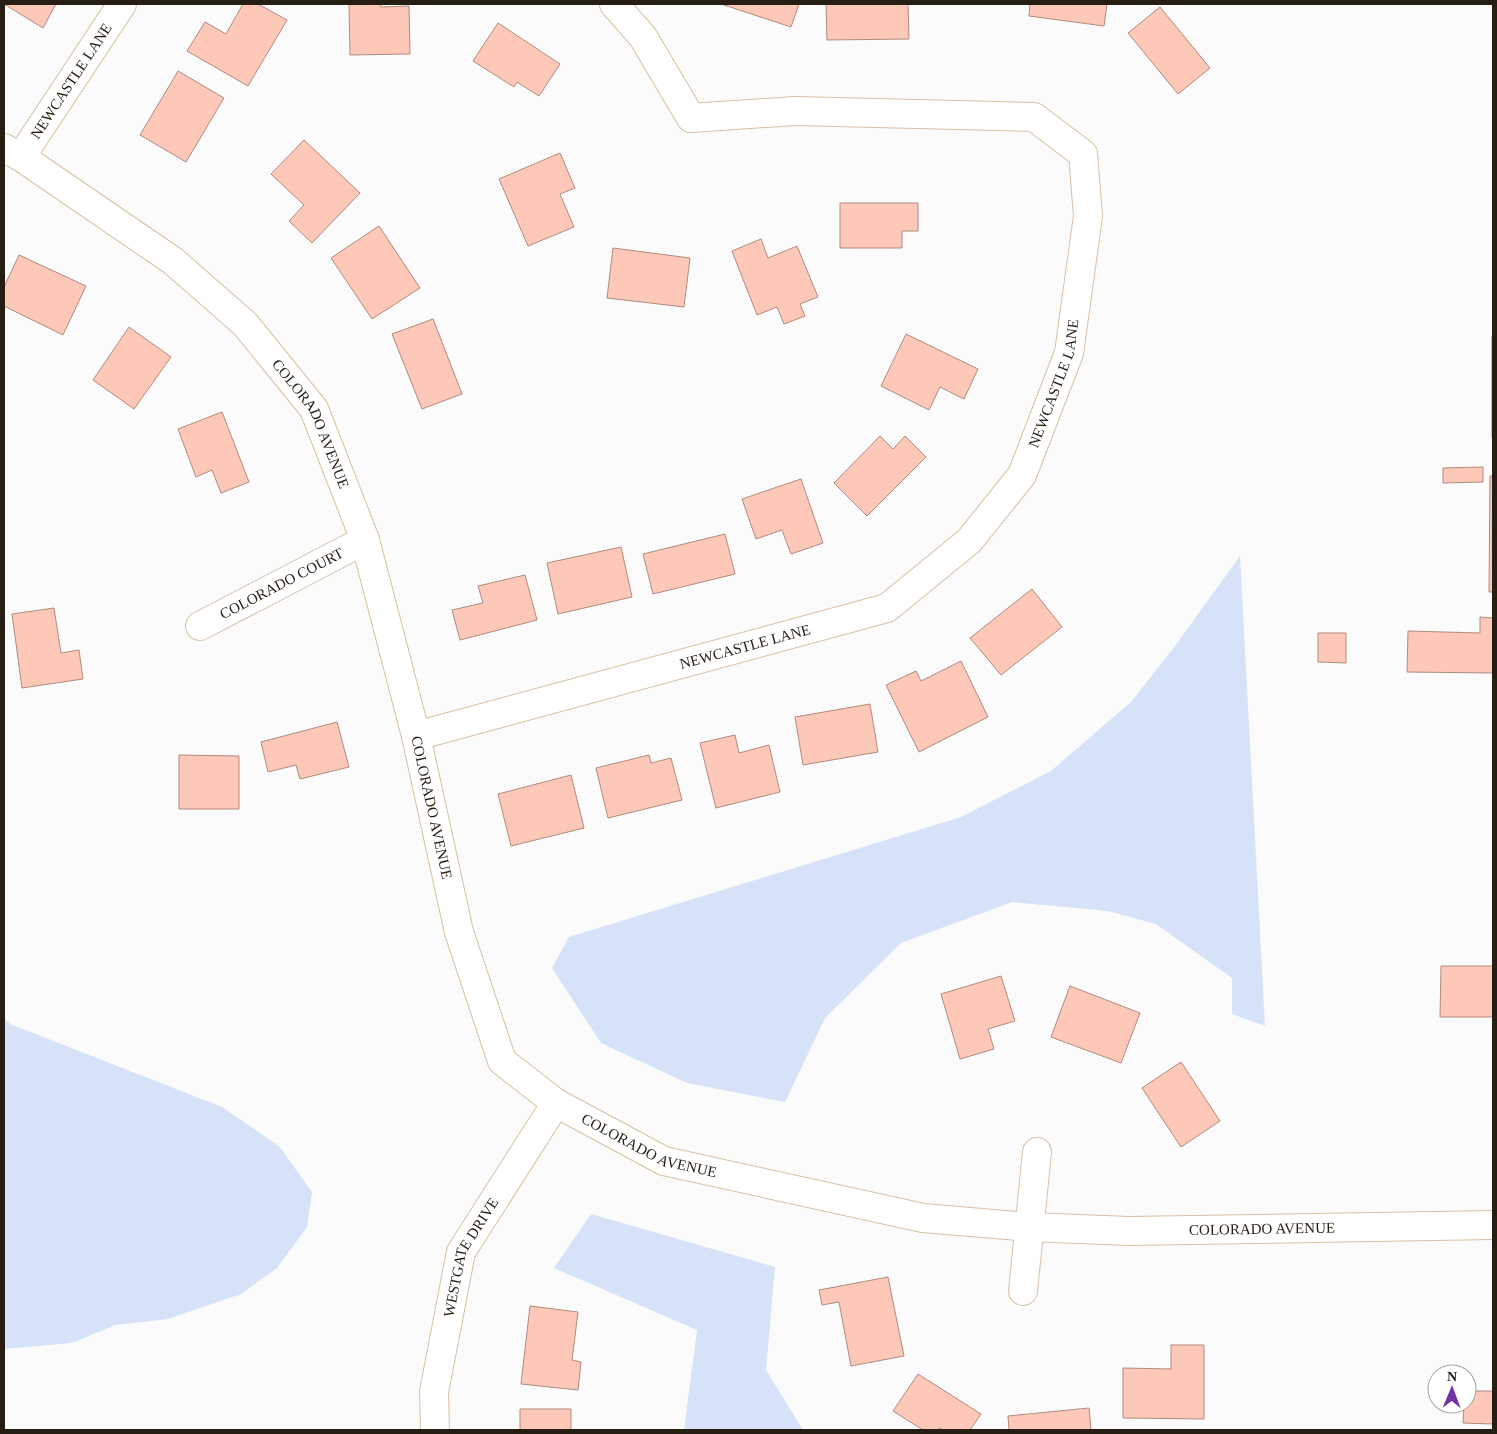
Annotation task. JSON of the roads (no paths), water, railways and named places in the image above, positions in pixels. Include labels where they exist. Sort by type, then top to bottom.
[{"type":"street","name":"NEWCASTLE LANE","points":[[12,152],[122,4]]},
{"type":"street","name":"NEWCASTLE LANE","points":[[416,736],[887,608],[969,541],[1022,475],[1069,353],[1088,216],[1082,154],[1034,117],[795,111],[690,118],[643,37],[614,4]]},
{"type":"street","name":"COLORADO AVENUE","points":[[12,152],[173,261],[245,324],[314,409],[365,540],[416,736],[459,932],[502,1061],[556,1103],[664,1161],[923,1218],[1030,1227],[1128,1231],[1493,1225]]},
{"type":"street","name":"COLORADO COURT","points":[[200,626],[365,540]]},
{"type":"street","name":"WESTGATE DRIVE","points":[[435,1430],[434,1392],[462,1252],[556,1103]]},
{"type":"street","points":[[1023,1291],[1037,1152]]},
{"type":"water","points":[[1240,556],[1265,1026],[1232,1014],[1232,978],[1156,924],[1108,911],[1012,902],[901,943],[825,1018],[785,1102],[687,1083],[601,1043],[552,968],[569,937],[961,817],[1051,771],[1132,701],[1175,646]]},
{"type":"water","points":[[4,1018],[10,1024],[222,1107],[279,1146],[312,1192],[307,1227],[277,1268],[241,1294],[168,1319],[115,1325],[72,1343],[4,1349]]},
{"type":"water","points":[[591,1214],[775,1267],[766,1370],[803,1430],[684,1430],[697,1330],[554,1268]]}]
